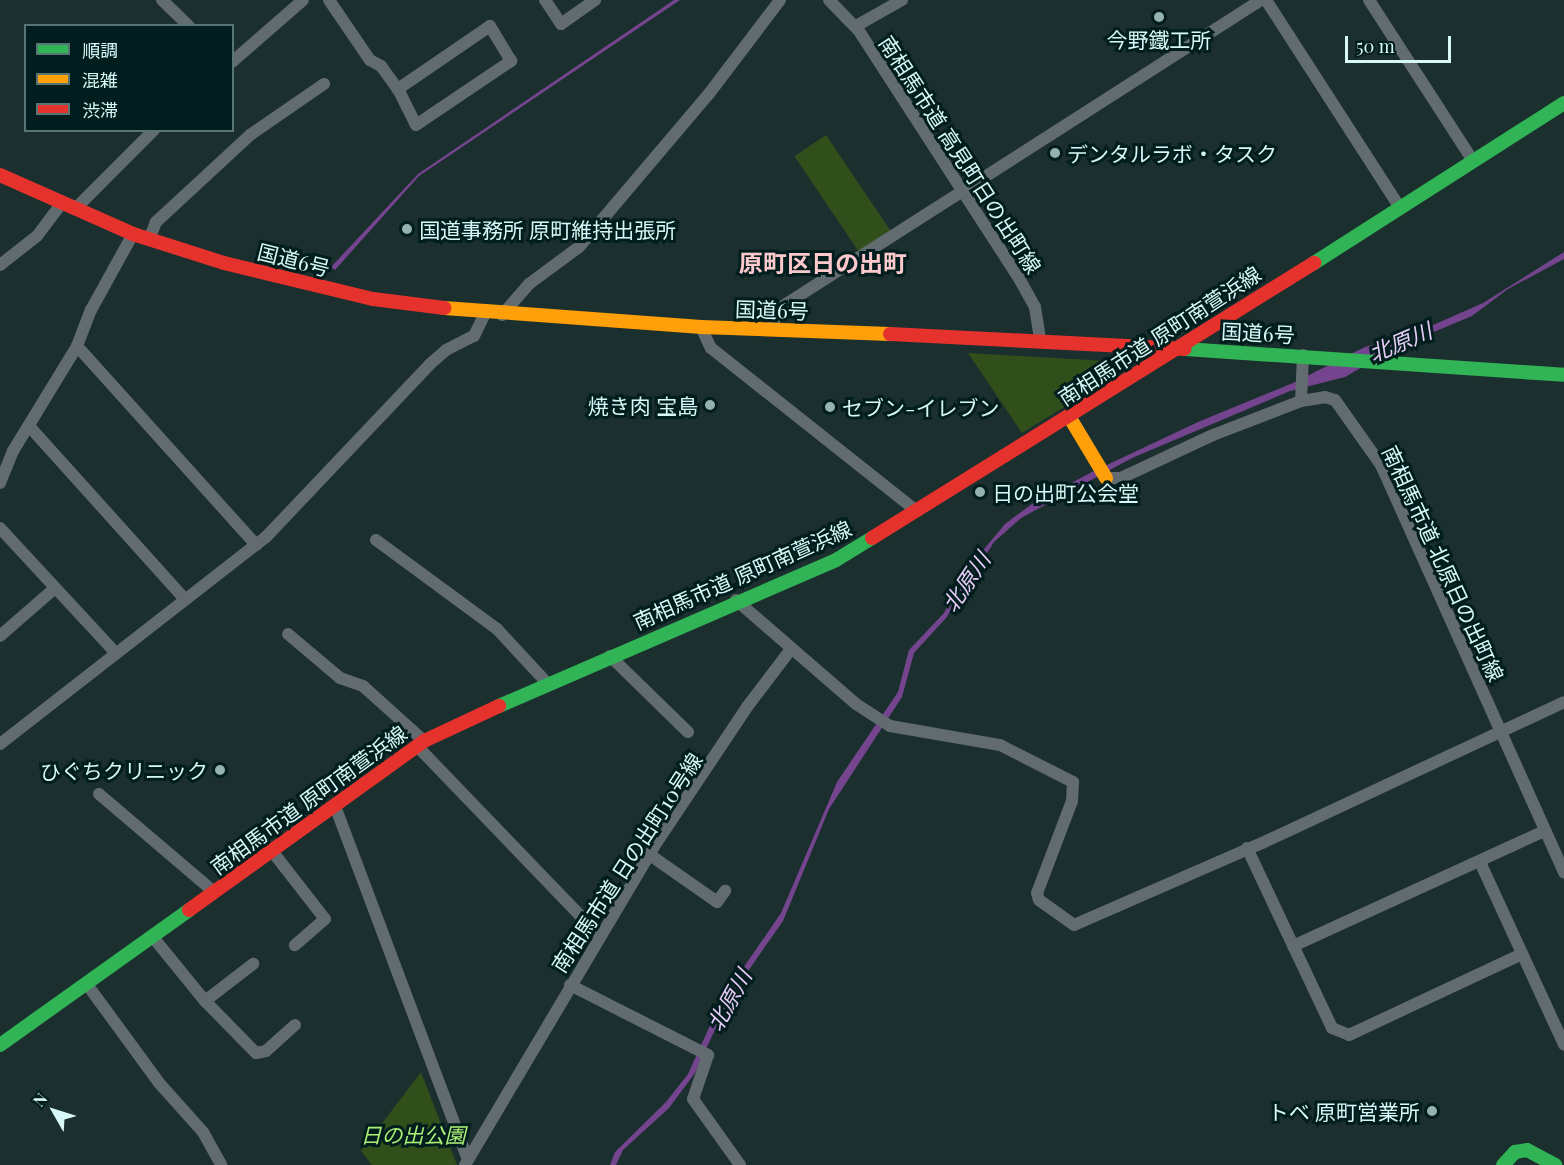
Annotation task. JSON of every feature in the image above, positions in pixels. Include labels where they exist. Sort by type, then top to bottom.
[{"type":"main road","name":"南相馬市道 原町南萱浜線","points":[[0,1045],[421,744],[547,683],[736,600],[836,560],[1070,418],[1564,102]]},
{"type":"main road","name":"国道6号","points":[[0,175],[61,204],[149,240],[301,285],[372,299],[502,315],[701,327],[1041,339],[1176,349],[1388,360],[1564,375]]},
{"type":"main road","name":"南相馬市道 北原日の出町線","points":[[1070,418],[1106,478]]},
{"type":"main road","points":[[1503,1165],[1515,1152],[1527,1150],[1537,1152],[1555,1165]]},
{"type":"street","points":[[162,0],[187,24]]},
{"type":"street","points":[[329,0],[370,60],[381,66],[398,89],[416,125],[511,61],[490,26],[398,89]]},
{"type":"street","points":[[545,0],[561,24],[595,0]]},
{"type":"street","points":[[502,315],[529,284],[579,247],[708,95],[780,0]]},
{"type":"street","name":"南相馬市道 高見町日の出町線","points":[[829,0],[856,26],[964,191],[1035,306],[1041,339]]},
{"type":"street","points":[[856,26],[902,0]]},
{"type":"street","points":[[771,330],[778,310],[786,304],[1261,0]]},
{"type":"street","points":[[1266,0],[1400,208]]},
{"type":"street","points":[[1369,0],[1473,161]]},
{"type":"street","points":[[234,60],[294,3]]},
{"type":"street","points":[[149,240],[156,222],[250,135],[324,84]]},
{"type":"street","points":[[75,209],[152,132]]},
{"type":"street","points":[[0,265],[38,236],[61,204]]},
{"type":"street","points":[[0,483],[28,426],[77,346],[91,310],[133,234]]},
{"type":"street","points":[[0,744],[115,652],[256,545],[430,364],[446,350],[474,336],[485,313]]},
{"type":"street","points":[[701,327],[711,348],[917,511]]},
{"type":"street","points":[[77,346],[256,545]]},
{"type":"street","points":[[1300,397],[1303,355]]},
{"type":"street","name":"南相馬市道 北原日の出町線","points":[[1106,478],[1121,478],[1300,397],[1325,397],[1335,400],[1381,465],[1499,733],[1564,873]]},
{"type":"street","points":[[28,426],[185,599]]},
{"type":"street","points":[[0,528],[115,652]]},
{"type":"street","points":[[376,540],[512,641],[547,683]]},
{"type":"street","points":[[0,636],[56,588]]},
{"type":"street","points":[[736,600],[791,649],[874,716],[891,726],[1000,745],[1073,782],[1072,801],[1036,893],[1039,900],[1074,925],[1564,702]]},
{"type":"street","points":[[288,634],[340,678],[363,686],[421,744],[600,936]]},
{"type":"street","name":"南相馬市道 日の出町10号線","points":[[466,1162],[650,855],[747,706],[791,649]]},
{"type":"street","points":[[610,656],[688,732]]},
{"type":"street","points":[[99,794],[214,892]]},
{"type":"street","points":[[335,806],[466,1162]]},
{"type":"street","points":[[1293,946],[1544,831]]},
{"type":"street","points":[[1247,848],[1332,1028],[1349,1035],[1522,954]]},
{"type":"street","points":[[272,851],[325,919],[295,945]]},
{"type":"street","points":[[650,855],[717,902],[725,891]]},
{"type":"street","points":[[1480,862],[1564,1045]]},
{"type":"street","points":[[152,936],[205,1001],[256,1053],[266,1051],[295,1025]]},
{"type":"street","points":[[205,1001],[253,964]]},
{"type":"street","points":[[86,982],[160,1084],[203,1132],[221,1165]]},
{"type":"street","points":[[570,985],[702,1052],[693,1099],[740,1165]]},
{"type":"green space","points":[[826,135],[891,231],[859,252],[794,156]]},
{"type":"green space","points":[[968,353],[1107,361],[1115,376],[1022,433]]},
{"type":"green space","name":"日の出公園","points":[[421,1072],[457,1165],[372,1165],[361,1151]]},
{"type":"water","points":[[674,0],[680,0],[419,176],[335,270],[331,267],[418,174]]},
{"type":"water","name":"北原川","points":[[1564,252],[1564,259],[1508,289],[1472,316],[1393,349],[1345,377],[1290,391],[1132,458],[1021,518],[994,542],[946,618],[914,653],[902,697],[829,809],[783,921],[730,997],[695,1073],[669,1108],[623,1150],[616,1165],[610,1165],[615,1152],[666,1102],[688,1074],[722,999],[781,913],[837,782],[898,692],[909,650],[944,613],[966,571],[1005,524],[1032,504],[1092,472],[1198,422],[1293,383],[1365,347],[1415,333],[1483,303]]},
{"type":"traffic: fast","points":[[1314,263],[1564,103]]},
{"type":"traffic: fast","points":[[1185,349],[1564,375]]},
{"type":"traffic: fast","points":[[499,706],[836,560],[872,538]]},
{"type":"traffic: fast","points":[[0,1045],[189,910]]},
{"type":"traffic: fast","points":[[1503,1165],[1515,1152],[1527,1150],[1555,1165]]},
{"type":"traffic: slow","points":[[444,308],[701,327],[890,334]]},
{"type":"traffic: slow","points":[[1070,418],[1106,478]]},
{"type":"traffic: jam","points":[[0,175],[133,234],[224,263],[373,299],[444,308]]},
{"type":"traffic: jam","points":[[872,538],[1314,263]]},
{"type":"traffic: jam","points":[[890,334],[1185,349]]},
{"type":"traffic: jam","points":[[189,910],[424,741],[499,706]]},
{"type":"place","name":"今野鐵工所","points":[[1159,17]]},
{"type":"place","name":"デンタルラボ・タスク","points":[[1055,153]]},
{"type":"place","name":"国道事務所 原町維持出張所","points":[[407,229]]},
{"type":"place","name":"焼き肉 宝島","points":[[710,405]]},
{"type":"place","name":"セブン-イレブン","points":[[830,407]]},
{"type":"place","name":"日の出町公会堂","points":[[980,492]]},
{"type":"place","name":"ひぐちクリニック","points":[[220,770]]},
{"type":"place","name":"トベ 原町営業所","points":[[1432,1111]]},
{"type":"district","name":"原町区日の出町","points":[[823,263]]}]
